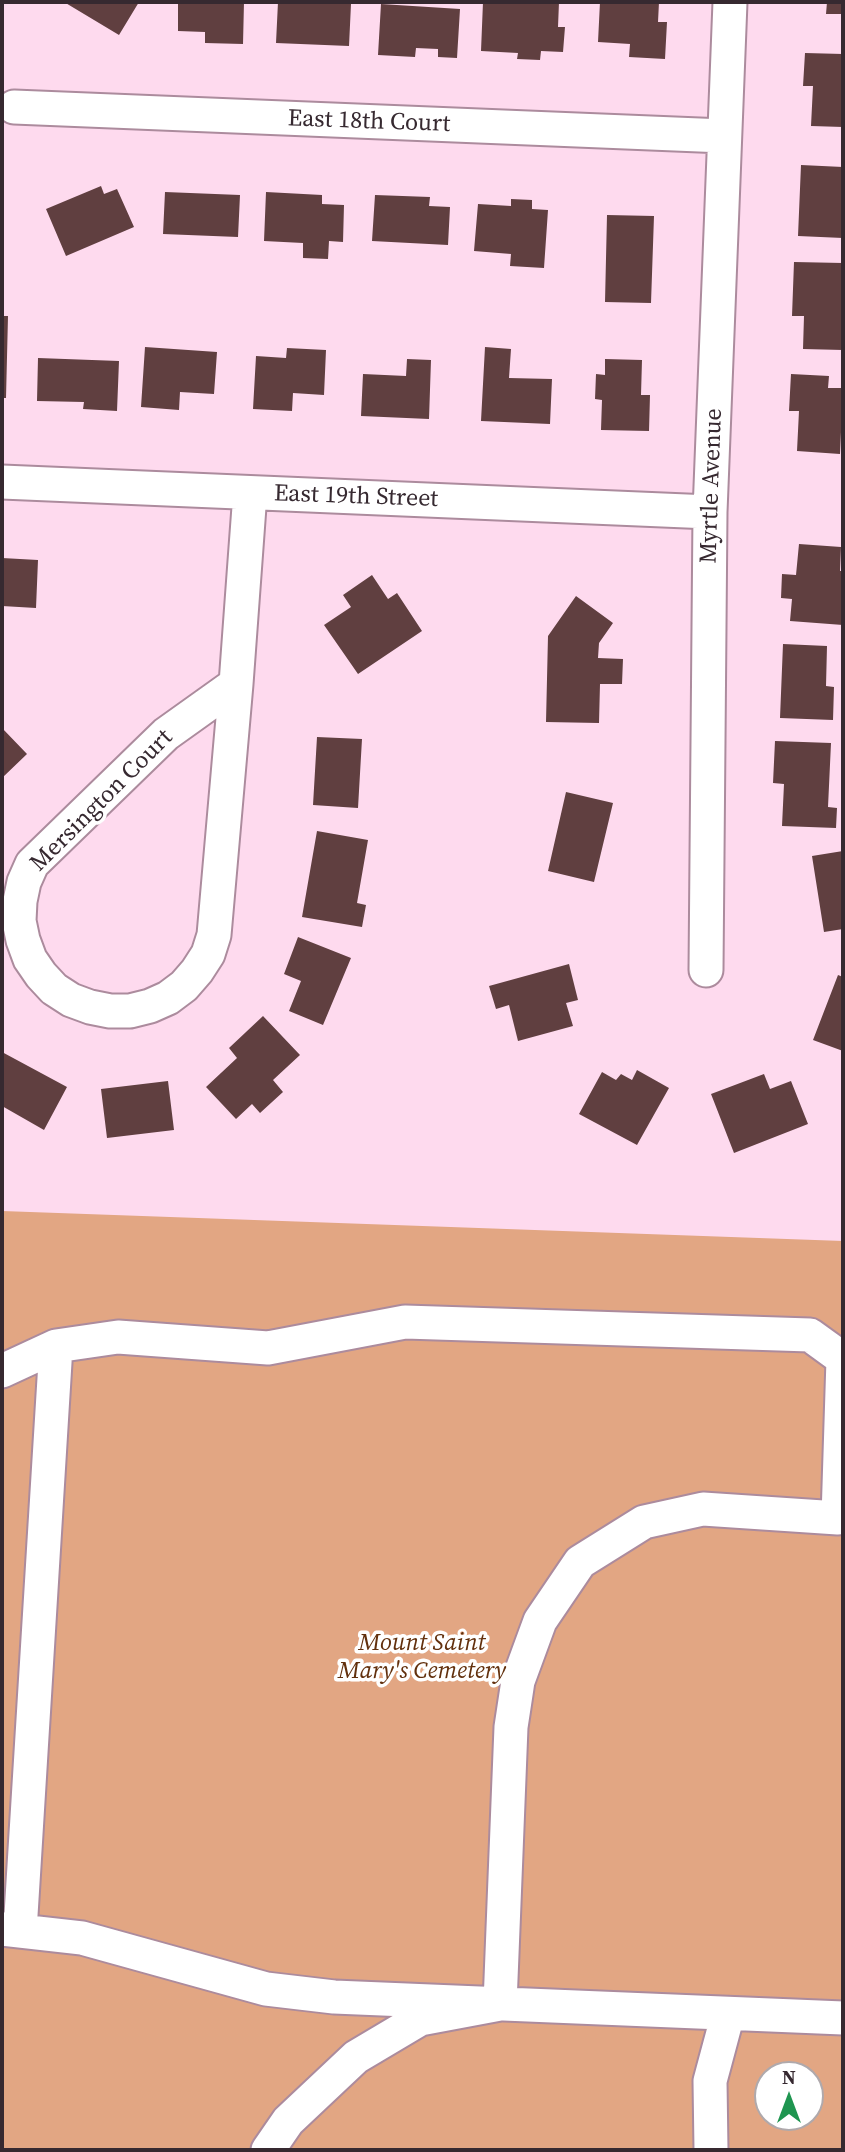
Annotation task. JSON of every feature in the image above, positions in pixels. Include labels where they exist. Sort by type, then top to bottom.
[{"type":"street","name":"Myrtle Avenue","points":[[706,970],[710,512],[730,2]]},
{"type":"street","name":"East 18th Court","points":[[14,107],[724,136]]},
{"type":"street","name":"East 19th Street","points":[[2,482],[710,512]]},
{"type":"street","name":"Mersington Court","points":[[236,684],[166,734],[32,864],[20,901],[19,921],[23,940],[30,959],[41,975],[54,989],[71,1000],[110,1011],[130,1011],[150,1006],[168,998],[184,986],[208,954],[215,925],[236,684],[250,492]]},
{"type":"street","points":[[2,1371],[56,1346],[118,1337],[268,1348],[405,1322],[810,1335],[843,1359],[841,1518],[703,1509],[644,1522],[580,1562],[540,1621],[517,1681],[511,1727],[500,2004]]},
{"type":"street","points":[[56,1346],[11,1930],[82,1938],[266,1989],[334,1997],[843,2018]]},
{"type":"street","points":[[268,2150],[288,2121],[356,2057],[420,2019],[500,2004]]},
{"type":"street","points":[[710,2150],[710,2081],[728,2014]]},
{"type":"green space","name":"Mount Saint Mary's Cemetery","points":[[2,1211],[843,1241],[843,2150],[2,2150]]},
{"type":"building","points":[[64,2],[139,2],[119,35]]},
{"type":"building","points":[[178,2],[244,2],[243,44],[205,43],[205,32],[178,31]]},
{"type":"building","points":[[278,2],[351,4],[349,46],[276,43]]},
{"type":"building","points":[[483,2],[559,2],[558,27],[565,27],[563,52],[541,51],[540,60],[517,59],[518,53],[481,51]]},
{"type":"building","points":[[600,2],[659,2],[658,22],[667,22],[665,59],[629,57],[630,44],[598,42]]},
{"type":"building","points":[[827,2],[843,2],[843,14],[826,14]]},
{"type":"building","points":[[381,4],[460,9],[457,58],[438,57],[438,49],[416,48],[415,57],[378,55]]},
{"type":"building","points":[[805,53],[843,54],[843,127],[811,126],[813,86],[803,86]]},
{"type":"building","points":[[801,165],[843,167],[843,238],[798,236]]},
{"type":"building","points":[[101,186],[104,194],[117,189],[134,227],[66,256],[46,209]]},
{"type":"building","points":[[165,192],[240,195],[238,237],[163,234]]},
{"type":"building","points":[[266,192],[322,195],[322,204],[344,205],[343,242],[329,241],[328,259],[303,258],[303,243],[264,241]]},
{"type":"building","points":[[375,195],[430,197],[429,206],[450,207],[448,245],[372,241]]},
{"type":"building","points":[[511,199],[532,200],[532,209],[548,210],[544,268],[510,266],[511,254],[474,251],[478,204],[511,206]]},
{"type":"building","points":[[607,215],[654,216],[651,303],[605,302]]},
{"type":"building","points":[[794,262],[843,263],[843,350],[803,349],[804,316],[792,316]]},
{"type":"building","points":[[2,316],[8,316],[6,398],[2,398]]},
{"type":"building","points":[[145,347],[217,352],[214,394],[180,392],[179,410],[141,407]]},
{"type":"building","points":[[485,347],[511,349],[509,378],[552,379],[550,424],[481,421]]},
{"type":"building","points":[[287,348],[326,350],[324,395],[293,393],[292,411],[253,409],[256,356],[286,358]]},
{"type":"building","points":[[38,358],[119,361],[117,411],[83,409],[84,402],[37,401]]},
{"type":"building","points":[[407,359],[431,360],[429,419],[361,416],[363,374],[406,376]]},
{"type":"building","points":[[605,359],[642,360],[641,395],[650,395],[649,431],[601,430],[602,400],[595,399],[596,374],[605,375]]},
{"type":"building","points":[[791,374],[829,376],[828,388],[843,388],[840,454],[797,451],[799,411],[789,411]]},
{"type":"building","points":[[799,544],[841,547],[843,625],[790,621],[792,599],[781,598],[782,574],[796,575]]},
{"type":"building","points":[[2,558],[38,560],[36,608],[2,606]]},
{"type":"building","points":[[372,575],[388,599],[397,593],[422,631],[358,674],[324,625],[351,607],[343,595]]},
{"type":"building","points":[[576,596],[613,623],[599,643],[598,658],[623,659],[622,684],[600,684],[599,723],[546,722],[548,636]]},
{"type":"building","points":[[783,644],[827,646],[826,686],[834,687],[833,720],[780,718]]},
{"type":"building","points":[[2,728],[27,754],[2,778]]},
{"type":"building","points":[[317,737],[362,739],[358,808],[313,805]]},
{"type":"building","points":[[775,741],[831,743],[828,807],[837,808],[836,828],[782,826],[784,784],[773,783]]},
{"type":"building","points":[[566,792],[613,803],[594,882],[548,871]]},
{"type":"building","points":[[317,831],[368,840],[357,903],[366,905],[362,927],[302,917]]},
{"type":"building","points":[[843,851],[843,929],[824,932],[812,856]]},
{"type":"building","points":[[298,937],[351,958],[323,1025],[289,1011],[301,981],[284,974]]},
{"type":"building","points":[[569,964],[578,1000],[566,1003],[573,1026],[518,1041],[509,1005],[496,1009],[489,986]]},
{"type":"building","points":[[838,975],[843,977],[843,1051],[813,1040]]},
{"type":"building","points":[[263,1016],[300,1055],[273,1080],[283,1092],[260,1113],[252,1104],[236,1119],[206,1087],[237,1058],[229,1048]]},
{"type":"building","points":[[2,1052],[67,1087],[44,1130],[2,1106]]},
{"type":"building","points":[[637,1070],[669,1088],[637,1145],[579,1114],[602,1072],[616,1080],[621,1074],[632,1080]]},
{"type":"building","points":[[764,1074],[770,1089],[791,1081],[808,1124],[734,1153],[711,1094]]},
{"type":"building","points":[[168,1081],[174,1130],[107,1138],[101,1089]]}]
